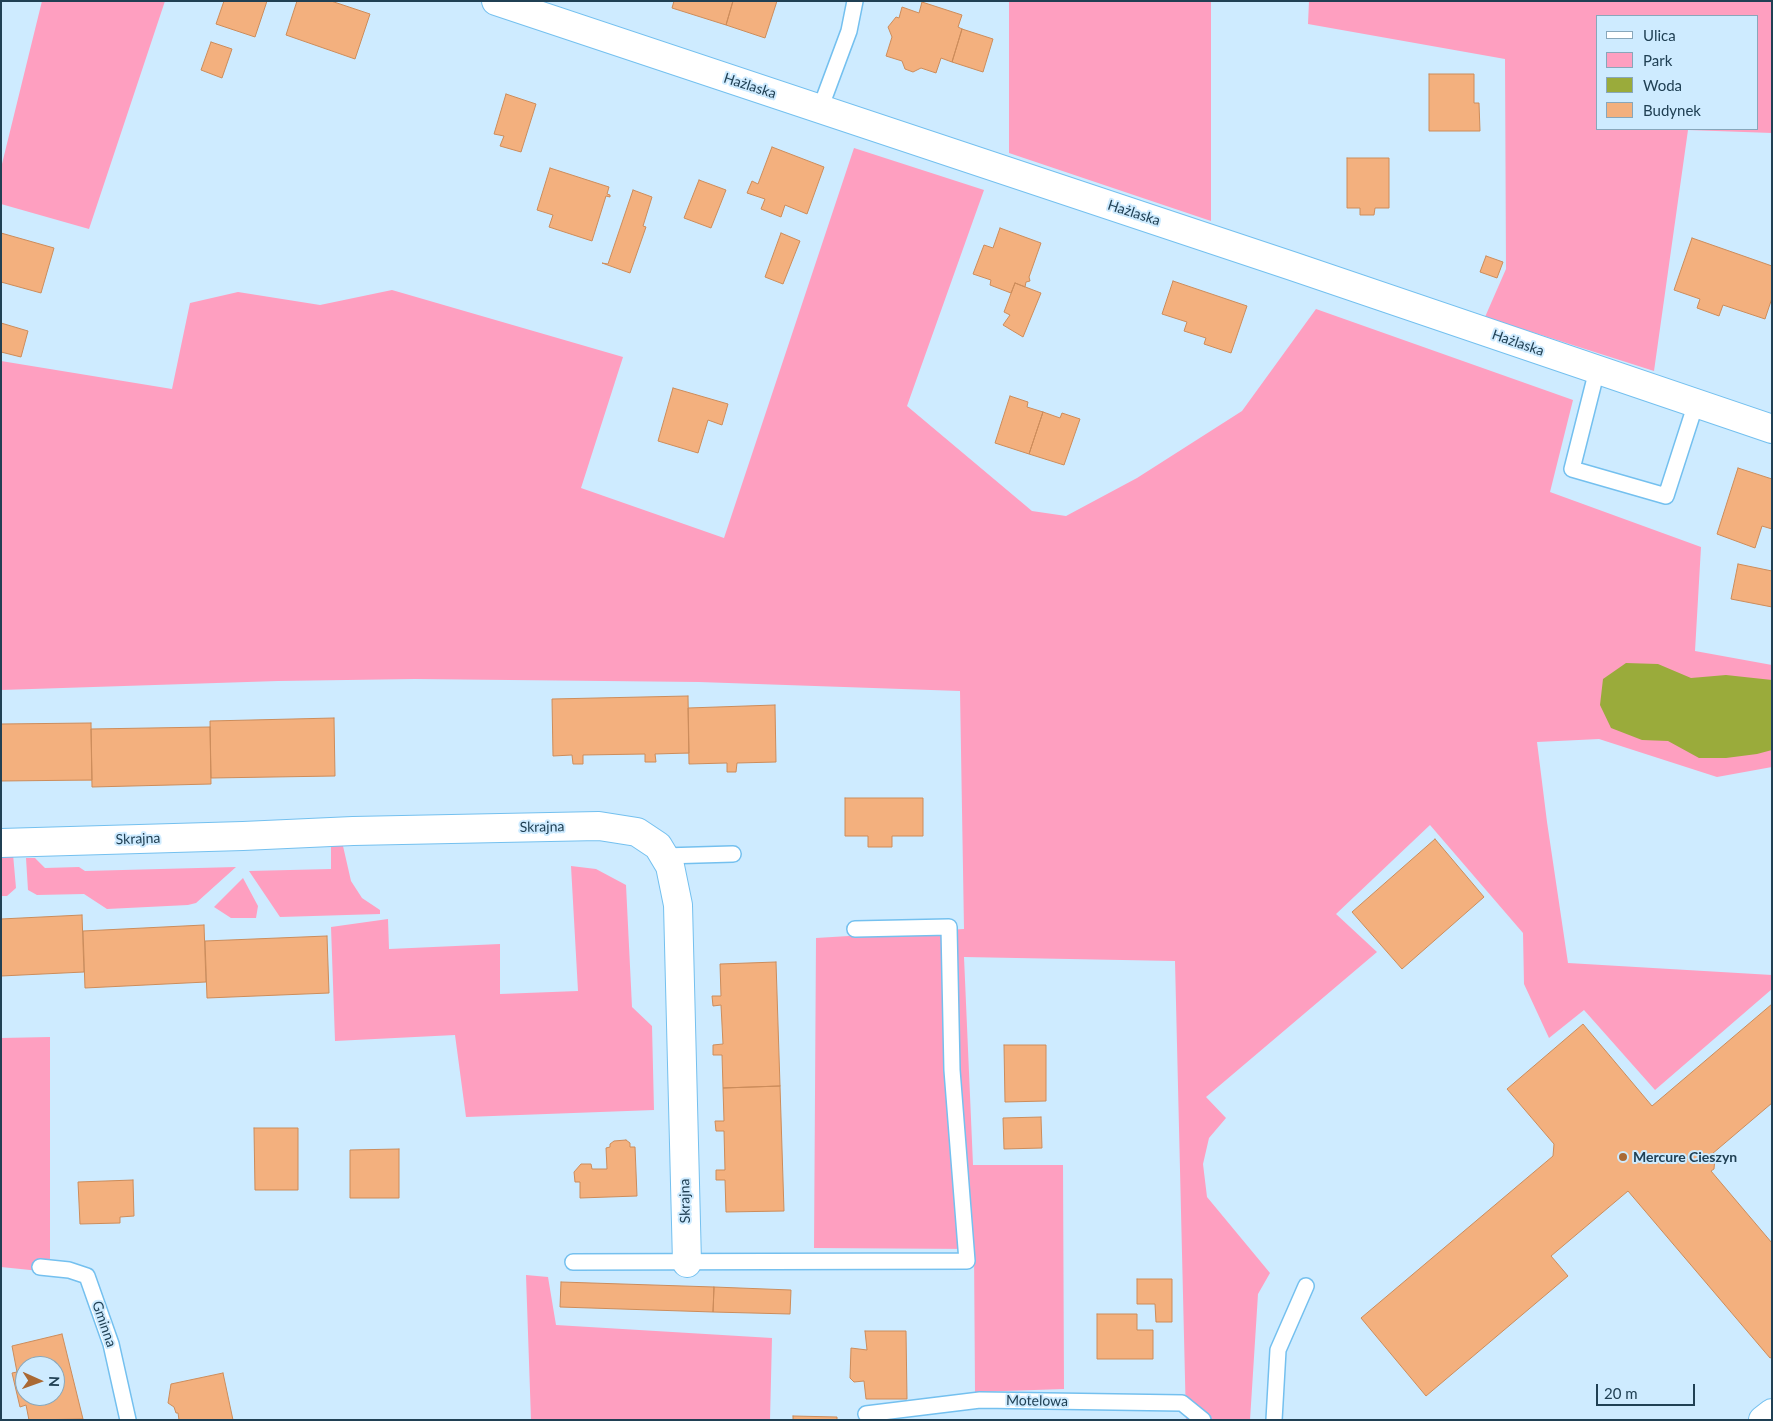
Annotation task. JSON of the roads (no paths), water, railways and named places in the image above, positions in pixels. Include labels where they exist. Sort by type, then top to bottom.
[{"type":"street","name":"Hażlaska","points":[[496,1],[1292,266],[1772,429]]},
{"type":"street","name":"Skrajna","points":[[1,843],[243,836],[353,830],[599,826],[637,832],[658,846],[670,866],[678,904],[687,1263]]},
{"type":"street","points":[[1764,1420],[1772,1413]]},
{"type":"lane","points":[[820,109],[849,31],[855,1]]},
{"type":"lane","points":[[1597,370],[1572,469],[1666,496],[1696,404]]},
{"type":"lane","points":[[664,856],[733,854]]},
{"type":"lane","points":[[573,1262],[967,1261],[952,1070],[949,927],[855,928]]},
{"type":"lane","name":"Gminna","points":[[40,1268],[68,1270],[87,1276],[111,1344],[128,1420]]},
{"type":"lane","points":[[1274,1420],[1278,1350],[1306,1286]]},
{"type":"lane","name":"Motelowa","points":[[866,1414],[980,1400],[1182,1403],[1203,1420]]},
{"type":"water","points":[[1626,663],[1658,664],[1691,678],[1726,675],[1772,680],[1772,750],[1726,758],[1699,758],[1668,741],[1642,740],[1611,728],[1600,705],[1603,679]]},
{"type":"place","name":"Mercure Cieszyn","points":[[1623,1157]]}]
